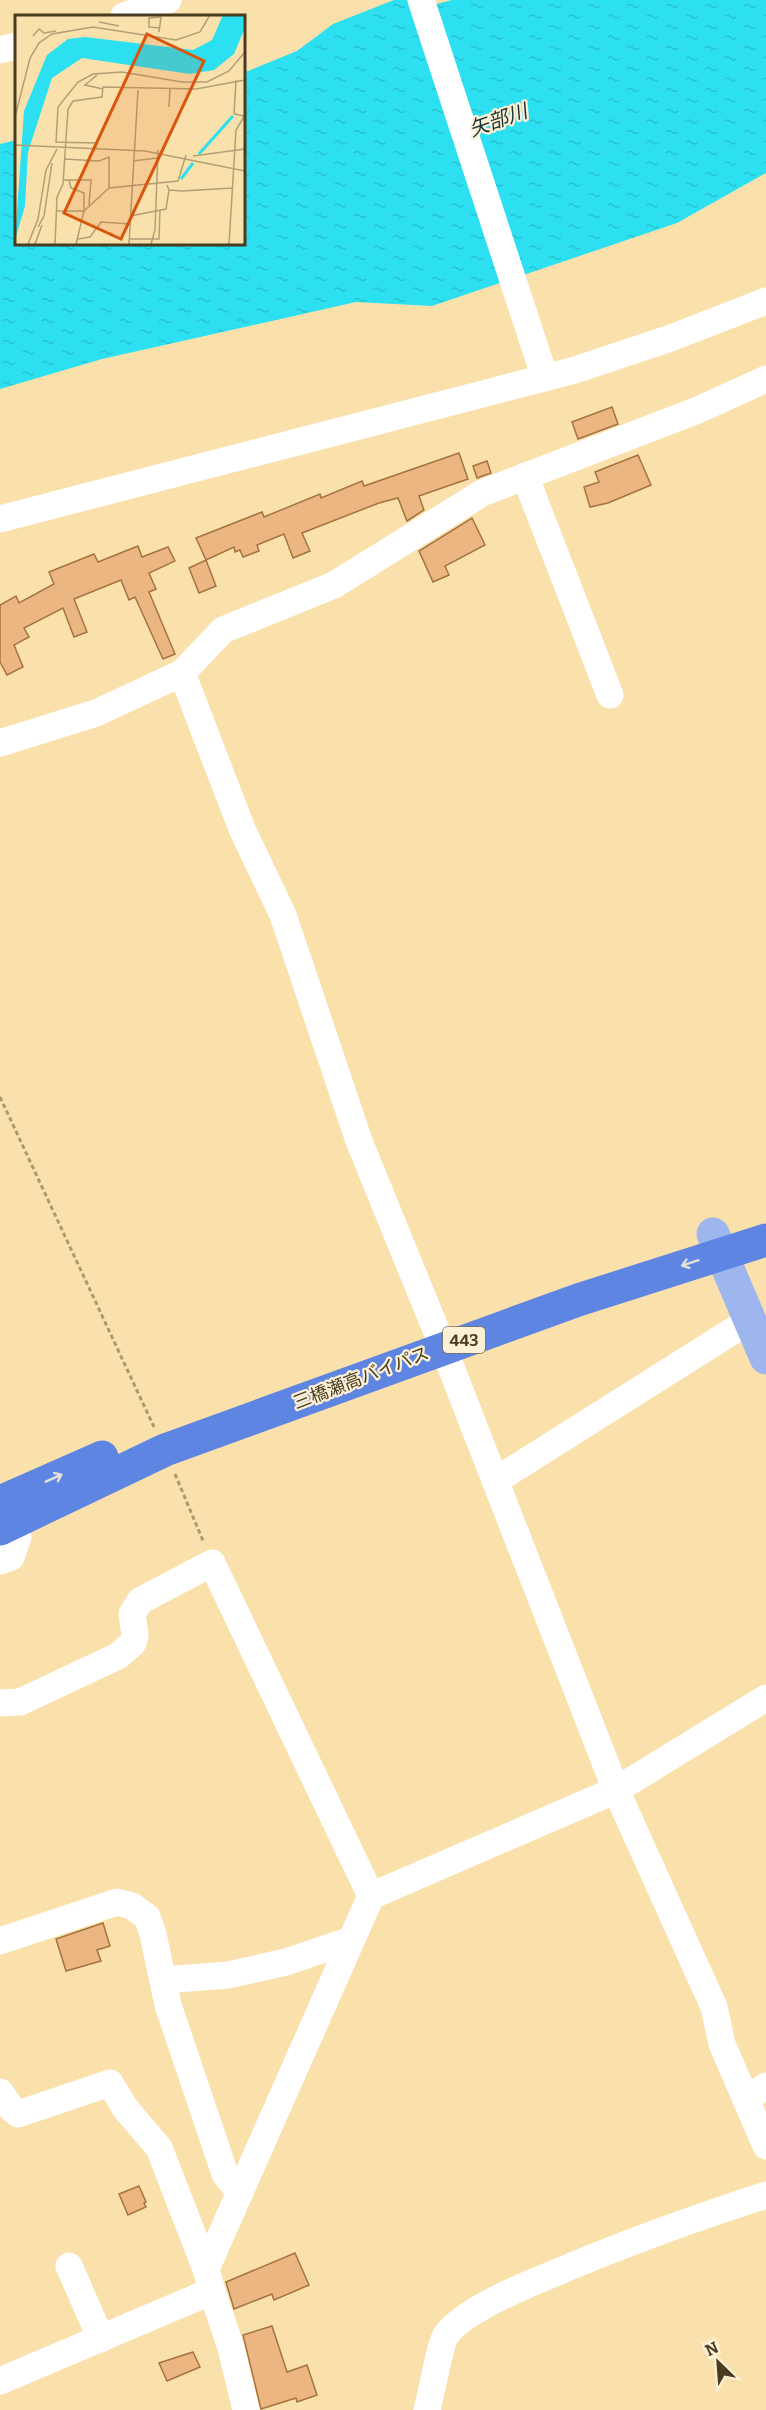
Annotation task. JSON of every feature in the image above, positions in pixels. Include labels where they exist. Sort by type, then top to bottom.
[{"type":"highway","name":"三橋瀬高バイパス","points":[[717,1244],[766,1217]]},
{"type":"highway","name":"三橋瀬高バイパス","points":[[3,1514],[161,1442],[439,1338],[572,1278],[717,1244],[766,1240]]},
{"type":"main road","points":[[717,1244],[766,1358]]},
{"type":"street","points":[[127,15],[168,0]]},
{"type":"street","points":[[422,0],[545,378]]},
{"type":"street","points":[[0,50],[15,46]]},
{"type":"street","points":[[0,519],[545,378],[668,339],[766,301]]},
{"type":"street","points":[[0,743],[96,713],[182,673],[223,630],[334,585],[482,493],[698,410],[766,379]]},
{"type":"street","points":[[525,476],[610,695]]},
{"type":"street","points":[[182,673],[242,829],[283,915],[359,1141],[439,1338],[616,1790],[714,2007],[722,2044],[756,2093],[766,2146]]},
{"type":"street","points":[[495,1481],[750,1320]]},
{"type":"street","points":[[0,1561],[11,1557],[18,1537],[3,1514]]},
{"type":"street","points":[[0,1703],[20,1702],[117,1656],[133,1643],[135,1635],[132,1614],[140,1601],[212,1563],[370,1896]]},
{"type":"street","points":[[0,2382],[101,2338],[209,2280],[240,2192],[370,1896],[616,1790],[766,1698]]},
{"type":"street","points":[[0,1941],[117,1902],[132,1906],[147,1917],[153,1934],[168,2005],[225,2174],[240,2192]]},
{"type":"street","points":[[163,1980],[240,1972],[286,1962],[351,1940]]},
{"type":"street","points":[[0,2092],[18,2114],[110,2083],[124,2108],[159,2148],[209,2280],[231,2348],[246,2410]]},
{"type":"street","points":[[427,2410],[445,2336],[461,2321],[503,2295],[569,2267],[668,2227],[766,2195]]},
{"type":"street","points":[[69,2266],[101,2338]]},
{"type":"path","points":[[0,1097],[161,1442],[212,1563]]},
{"type":"water","name":"矢部川","points":[[394,0],[410,0],[413,10],[452,0],[766,0],[766,173],[677,223],[432,306],[356,302],[102,359],[0,389],[0,144],[15,140],[15,244],[244,244],[244,73],[297,51],[333,24]]},
{"type":"building","points":[[612,407],[618,424],[578,439],[572,422]]},
{"type":"building","points":[[459,453],[468,479],[419,496],[424,510],[407,521],[398,498],[379,503],[302,533],[310,551],[293,558],[284,534],[257,545],[259,551],[243,557],[240,550],[235,552],[234,547],[206,560],[196,538],[262,512],[264,517],[320,494],[321,498],[362,481],[364,486]]},
{"type":"building","points":[[638,455],[651,485],[608,503],[590,507],[584,487],[599,482],[595,472]]},
{"type":"building","points":[[487,461],[491,473],[477,478],[473,466]]},
{"type":"building","points":[[472,518],[485,545],[445,566],[449,575],[433,582],[419,551]]},
{"type":"building","points":[[138,546],[142,557],[168,547],[175,561],[149,573],[156,589],[149,592],[175,654],[163,659],[135,597],[129,600],[121,580],[74,599],[87,632],[74,637],[63,608],[24,628],[29,637],[14,645],[23,667],[7,675],[0,662],[0,605],[16,596],[19,603],[54,584],[49,572],[94,554],[98,562]]},
{"type":"building","points":[[206,560],[216,586],[199,593],[189,568]]},
{"type":"building","points":[[103,1923],[110,1946],[97,1950],[101,1961],[66,1971],[56,1939]]},
{"type":"building","points":[[139,2186],[146,2207],[128,2215],[119,2194]]},
{"type":"building","points":[[295,2253],[309,2285],[274,2300],[272,2294],[234,2309],[226,2282]]},
{"type":"building","points":[[272,2326],[287,2372],[307,2365],[317,2395],[297,2402],[296,2398],[261,2409],[243,2335]]},
{"type":"building","points":[[193,2352],[200,2367],[167,2381],[159,2363]]}]
